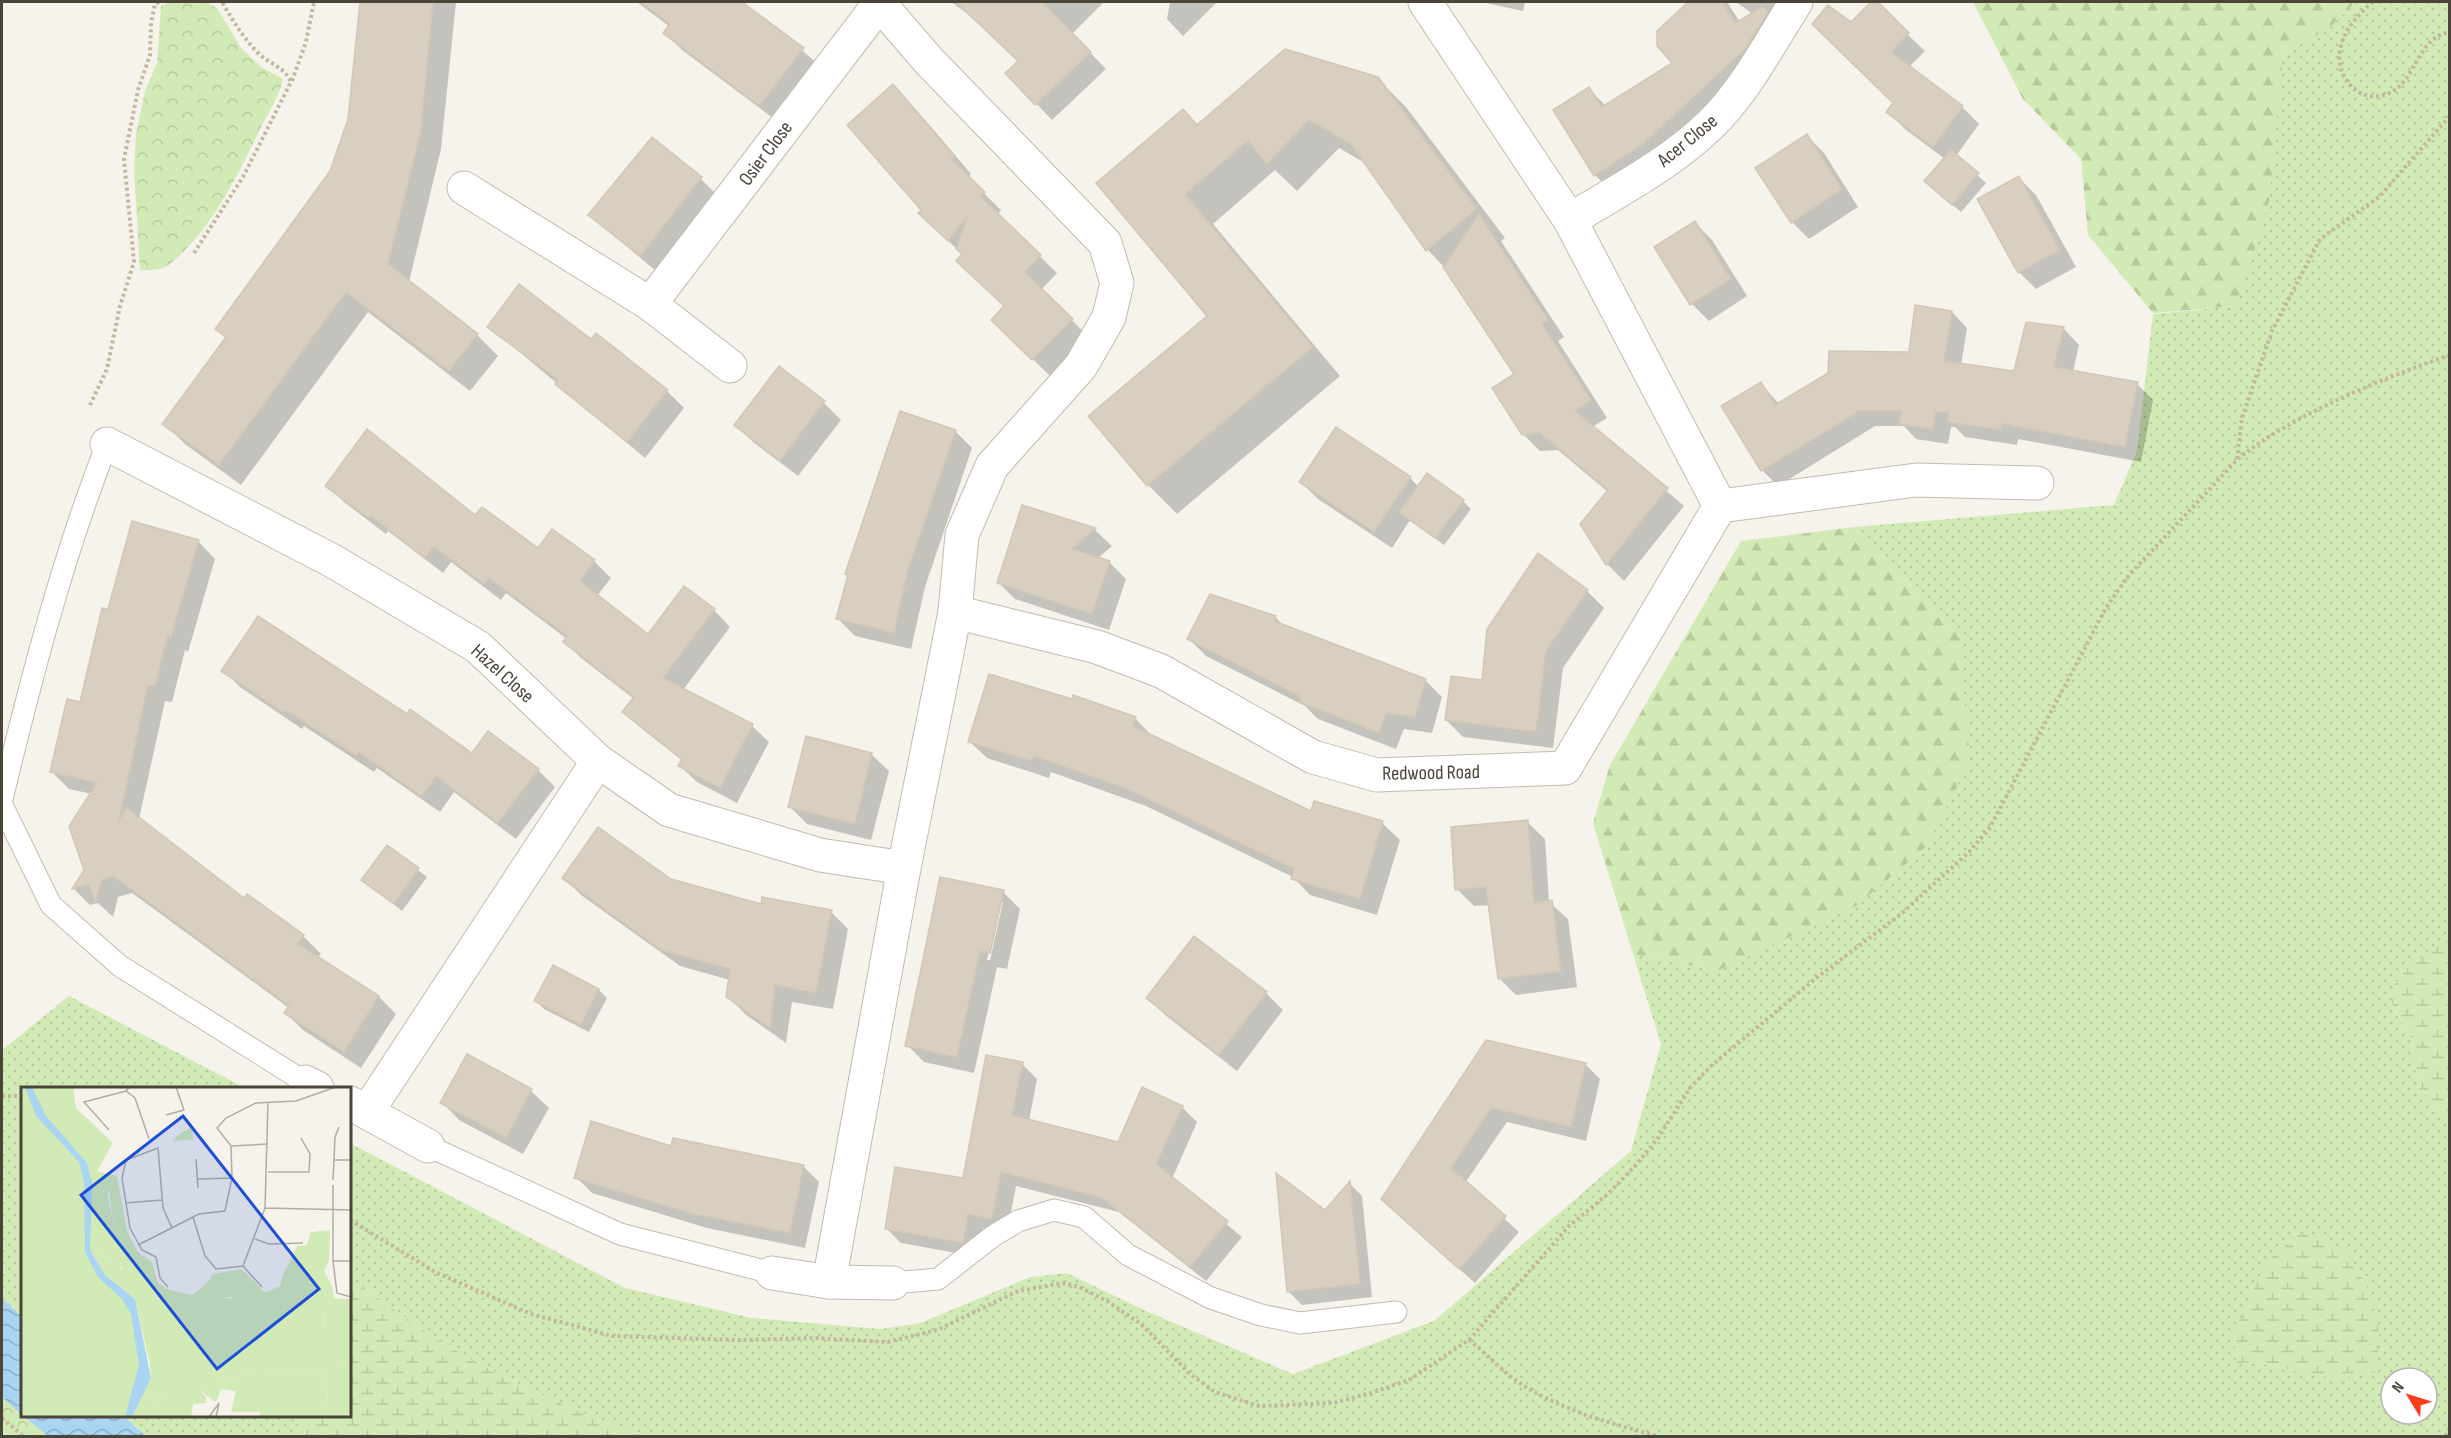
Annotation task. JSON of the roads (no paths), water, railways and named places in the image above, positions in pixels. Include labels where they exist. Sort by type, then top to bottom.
[{"type":"street","points":[[829,1282],[904,868],[955,612],[962,536],[992,466],[1081,366],[1109,317],[1117,284],[1105,243],[929,61],[879,2]]},
{"type":"street","name":"Osier Close","points":[[650,304],[879,2]]},
{"type":"street","points":[[1425,2],[1569,219],[1720,506],[1916,480],[2037,483]]},
{"type":"street","name":"Acer Close","points":[[1569,219],[1676,154],[1711,125],[1733,98],[1796,2]]},
{"type":"street","points":[[464,188],[650,304],[730,366]]},
{"type":"street","name":"Hazel Close","points":[[107,444],[331,560],[478,647],[598,761],[669,810],[820,855],[904,868]]},
{"type":"street","name":"Redwood Road","points":[[955,612],[1097,647],[1161,671],[1312,757],[1377,775],[1565,768],[1720,506]]},
{"type":"street","points":[[428,1146],[358,1107],[598,761]]},
{"type":"street","points":[[772,1273],[829,1282],[893,1283]]},
{"type":"lane","points":[[2,799],[27,698],[79,515],[107,444]]},
{"type":"lane","points":[[2,805],[51,905],[120,966],[311,1086]]},
{"type":"lane","points":[[428,1146],[620,1234],[772,1273]]},
{"type":"lane","points":[[893,1283],[938,1279],[993,1236],[1018,1221],[1054,1210],[1084,1217],[1128,1256],[1211,1298],[1261,1314],[1300,1323],[1396,1312]]},
{"type":"water","points":[[2,1298],[21,1316],[21,1414],[2,1397]]},
{"type":"water","points":[[24,1417],[125,1417],[146,1436],[48,1436]]}]
